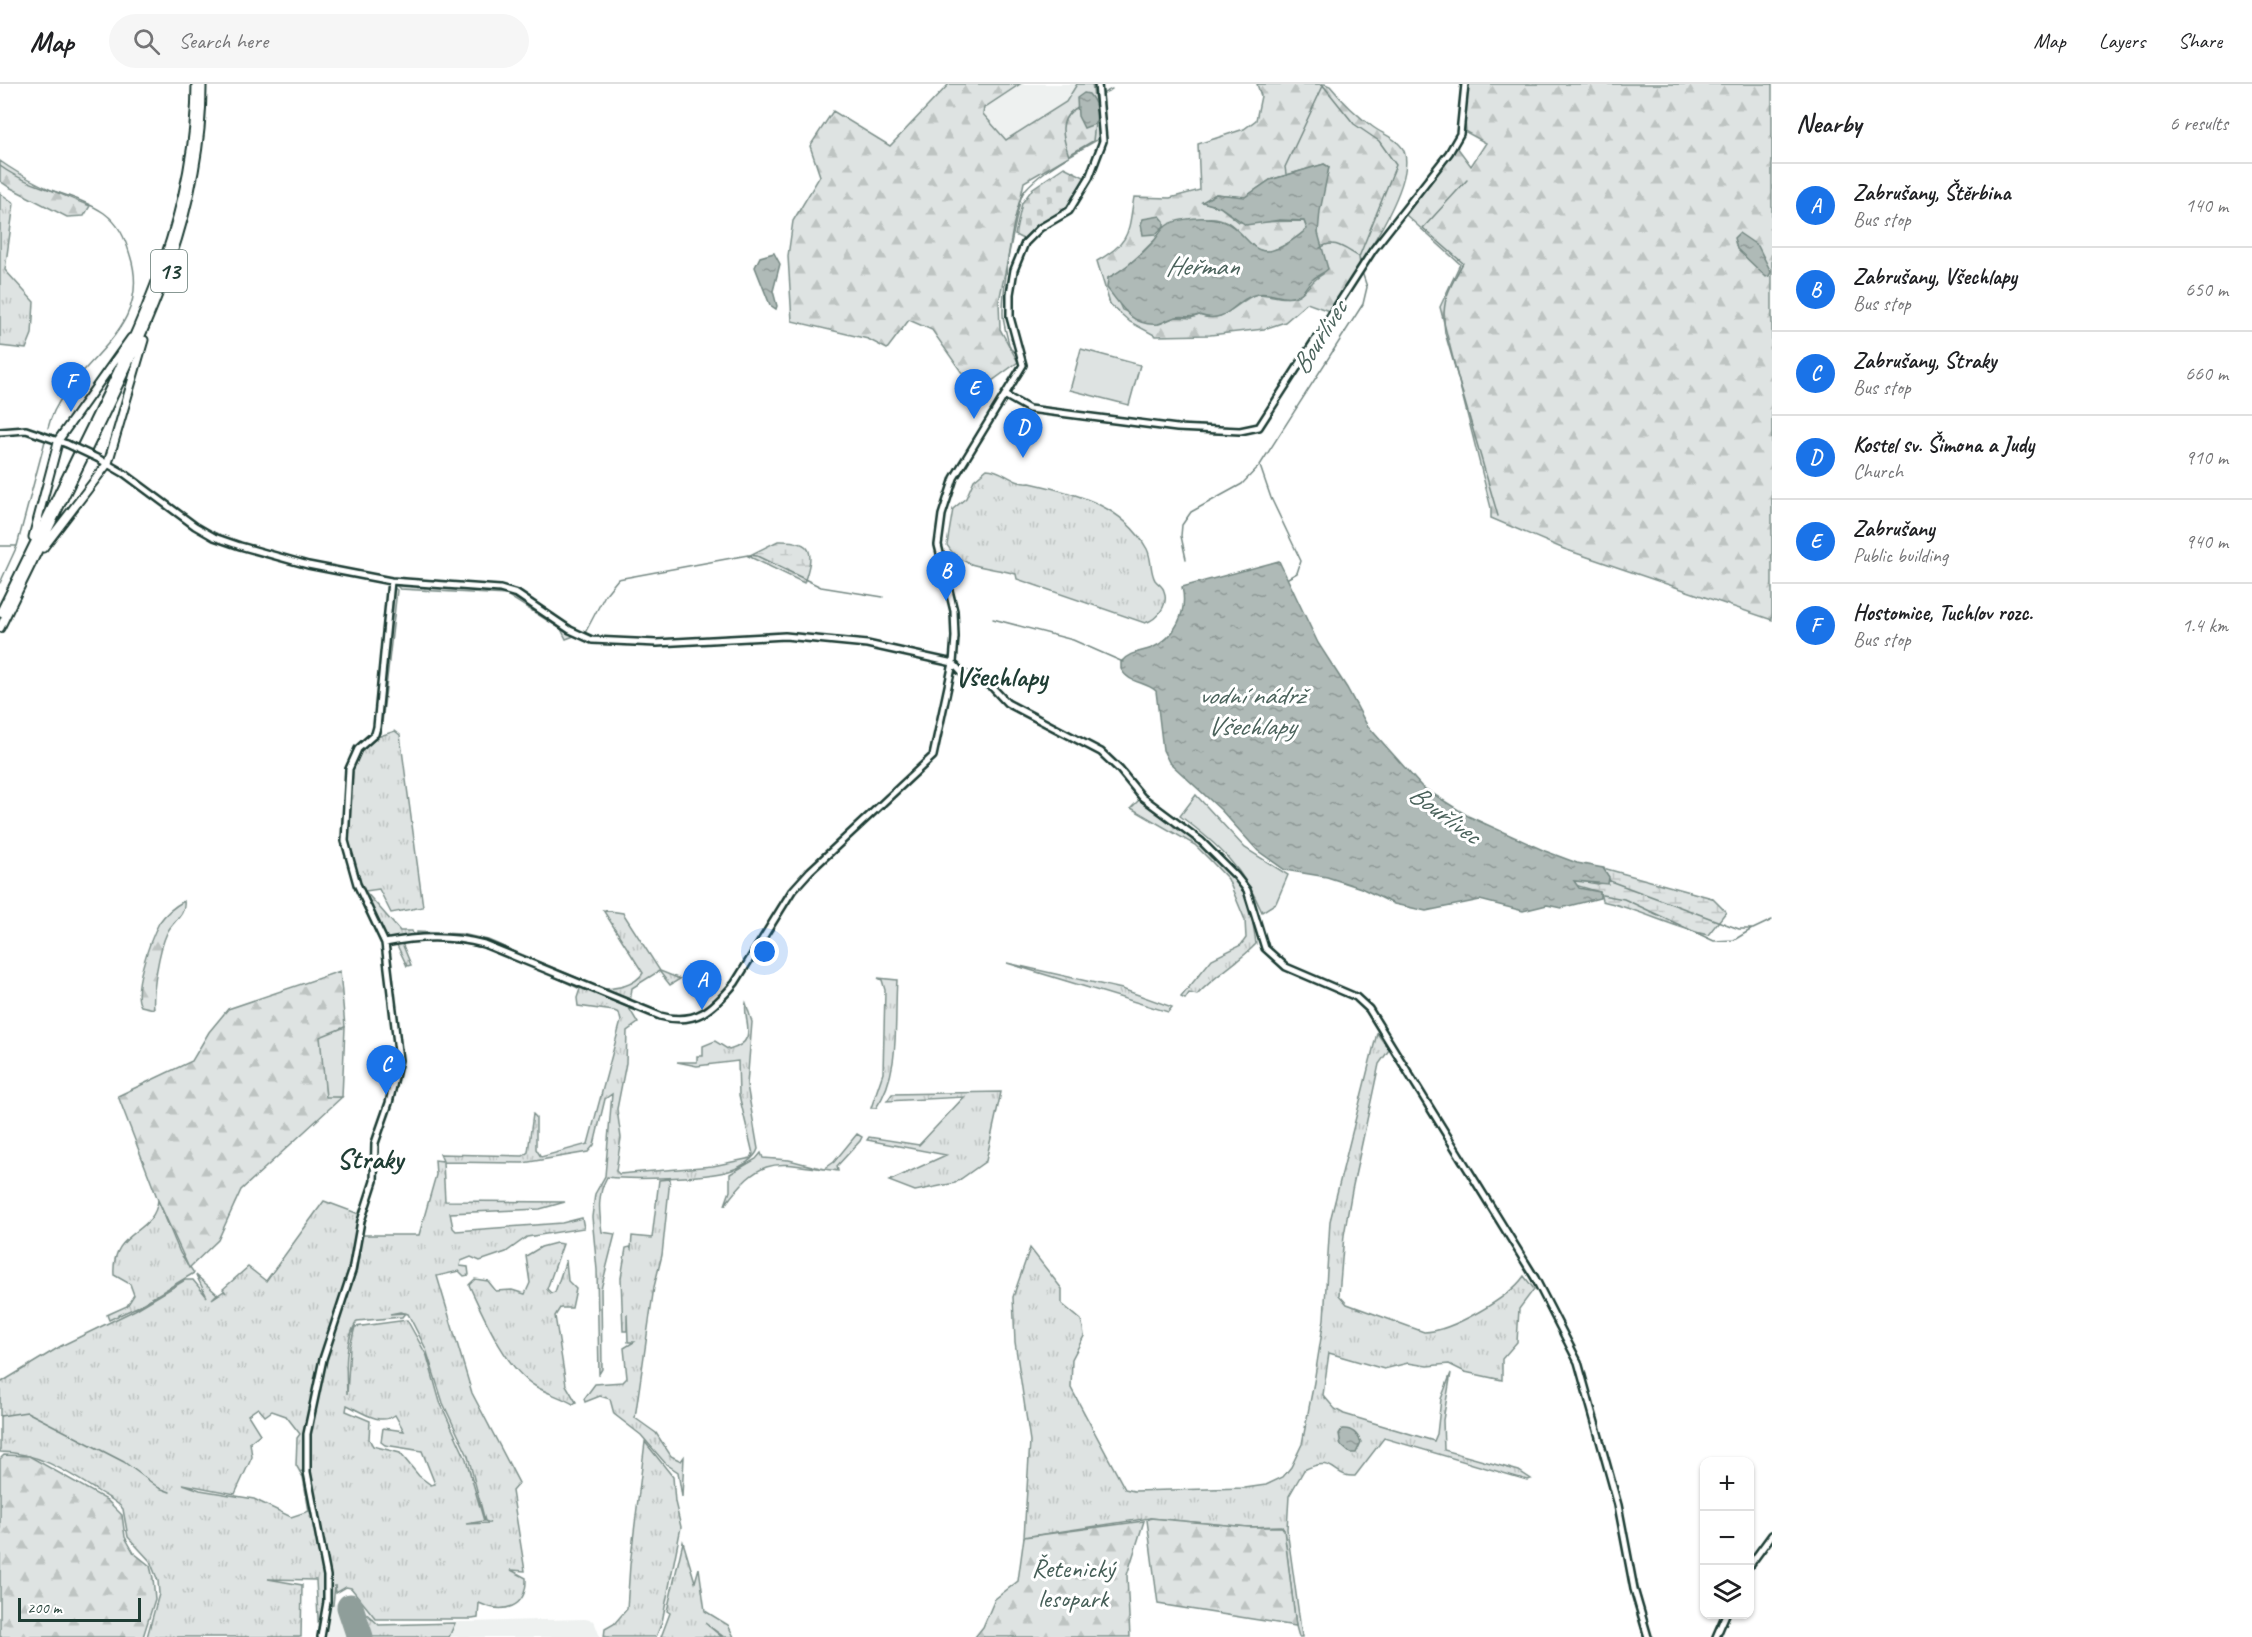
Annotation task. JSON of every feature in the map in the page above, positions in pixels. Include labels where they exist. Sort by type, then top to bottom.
[{"type":"highway","name":"13","points":[[0,628],[141,323],[169,250],[181,207],[192,143],[196,84]]},
{"type":"highway","name":"13","points":[[0,613],[30,559],[150,319],[168,274],[186,208],[198,145],[202,84]]},
{"type":"highway","points":[[30,559],[108,464],[150,319]]},
{"type":"highway","points":[[30,559],[59,439],[141,323]]},
{"type":"street","points":[[385,943],[436,936],[484,944],[660,1016],[686,1020],[698,1016],[724,996],[735,982],[792,891],[810,871],[933,756],[953,663],[955,618],[940,555],[939,532],[954,478],[1023,365],[1010,317],[1010,294],[1018,256],[1025,243],[1040,228],[1069,211],[1089,178],[1103,141],[1098,84]]},
{"type":"street","points":[[1006,396],[1029,409],[1166,427],[1240,431],[1259,428],[1364,264],[1449,153],[1460,134],[1465,84]]},
{"type":"street","points":[[0,432],[26,430],[59,439],[108,464],[214,537],[308,565],[391,581],[500,589],[517,594],[570,630],[592,639],[657,643],[785,636],[867,644],[953,663],[962,673],[992,687],[1007,703],[1101,752],[1120,770],[1142,797],[1202,841],[1236,876],[1246,890],[1265,948],[1286,967],[1356,997],[1369,1009],[1535,1278],[1578,1362],[1618,1505],[1634,1589],[1648,1637]]},
{"type":"street","points":[[321,1637],[327,1602],[327,1576],[307,1472],[307,1434],[323,1359],[352,1271],[361,1221],[374,1181],[375,1143],[398,1072],[399,1060],[393,993],[385,943],[357,884],[345,841],[349,769],[358,749],[375,734],[377,727],[391,581]]},
{"type":"street","points":[[1754,1558],[1772,1535]]},
{"type":"street","points":[[1716,1637],[1724,1619]]},
{"type":"shaded area","points":[[1020,84],[1077,84],[1066,102],[1006,141],[983,113],[984,108]]},
{"type":"shaded area","points":[[354,1595],[379,1624],[585,1619],[594,1621],[600,1637],[327,1637],[330,1609],[341,1598]]},
{"type":"green space","points":[[949,84],[1020,84],[984,108],[983,114],[1006,140],[1066,102],[1077,84],[1092,84],[1102,137],[1024,182],[999,301],[1000,329],[1018,362],[985,386],[962,373],[932,330],[909,320],[887,349],[868,339],[792,321],[788,256],[793,221],[820,176],[810,146],[833,111],[890,146]]},
{"type":"green space","points":[[1257,84],[1325,84],[1330,86],[1361,118],[1400,145],[1406,159],[1403,179],[1395,202],[1367,254],[1329,311],[1307,303],[1285,322],[1264,329],[1210,335],[1156,336],[1130,322],[1110,304],[1097,261],[1122,242],[1129,228],[1134,197],[1170,198],[1200,190],[1198,144],[1244,129],[1256,120],[1261,96]],"holes":[[[1324,164],[1329,167],[1318,224],[1324,262],[1323,274],[1301,293],[1290,297],[1256,294],[1216,317],[1199,315],[1191,318],[1176,317],[1158,324],[1122,310],[1108,278],[1129,264],[1158,237],[1168,231],[1200,219],[1221,219],[1232,225],[1248,243],[1257,249],[1269,251],[1285,245],[1307,229],[1304,221],[1239,222],[1220,207],[1203,202],[1216,194],[1245,197],[1270,180]]]},
{"type":"green space","points":[[1468,84],[1772,84],[1772,620],[1564,549],[1491,518],[1491,508],[1440,307],[1460,264],[1406,215],[1453,149],[1457,147],[1471,166],[1486,143],[1466,132],[1464,109]]},
{"type":"green space","points":[[0,161],[44,187],[90,206],[84,216],[67,217],[0,181]]},
{"type":"green space","points":[[1064,167],[1086,178],[1067,211],[1038,224],[1023,239],[1015,235],[1022,203],[1033,188]]},
{"type":"green space","points":[[0,193],[14,203],[5,270],[34,302],[32,334],[26,349],[0,346]]},
{"type":"green space","points":[[1081,349],[1140,365],[1129,405],[1070,390]]},
{"type":"green space","points":[[987,469],[998,471],[1018,482],[1064,491],[1096,503],[1125,522],[1147,549],[1153,577],[1162,586],[1165,601],[1158,615],[1145,623],[1017,579],[1016,574],[969,563],[953,553],[947,545],[953,509],[966,498],[974,480]]},
{"type":"green space","points":[[778,541],[799,543],[809,550],[809,564],[804,583],[748,556]]},
{"type":"green space","points":[[395,584],[505,592],[521,599],[574,636],[566,639],[561,629],[507,595],[400,589]]},
{"type":"green space","points":[[393,587],[397,590],[381,732],[377,737],[395,731],[400,735],[423,907],[391,913],[379,889],[365,891],[400,931],[412,931],[414,937],[385,939],[364,897],[347,847],[347,832],[352,766],[358,752],[376,734]]},
{"type":"green space","points":[[1196,795],[1245,848],[1288,875],[1276,903],[1262,912],[1247,882],[1228,858],[1180,816]]},
{"type":"green space","points":[[1139,800],[1212,853],[1236,879],[1249,905],[1256,944],[1197,995],[1189,993],[1185,999],[1181,997],[1212,959],[1241,945],[1246,938],[1245,920],[1228,879],[1195,845],[1131,808]]},
{"type":"green space","points":[[1603,868],[1712,898],[1726,912],[1708,935],[1602,901],[1600,892],[1575,885],[1574,880],[1598,884],[1610,881]]},
{"type":"green space","points":[[184,901],[183,911],[169,929],[161,950],[155,982],[154,1009],[141,1006],[138,989],[151,940],[161,920],[170,910]]},
{"type":"green space","points":[[603,910],[623,913],[660,971],[680,979],[670,985],[659,971],[632,988],[630,1003],[499,948],[444,937],[417,936],[417,932],[462,934],[488,940],[604,989],[620,987],[635,981],[643,973]]},
{"type":"green space","points":[[442,938],[488,947],[629,1008],[638,1023],[627,1031],[626,1063],[617,1109],[621,1138],[616,1171],[619,1174],[713,1166],[751,1158],[753,1154],[739,1095],[738,1061],[697,1066],[677,1062],[697,1062],[697,1056],[703,1056],[703,1046],[715,1041],[729,1050],[745,1041],[748,1030],[746,1003],[752,1022],[747,1085],[758,1149],[754,1156],[738,1168],[718,1173],[669,1178],[607,1177],[602,1190],[600,1218],[602,1232],[615,1234],[601,1289],[602,1369],[599,1374],[597,1270],[592,1217],[595,1194],[605,1176],[612,1094],[605,1099],[594,1145],[588,1152],[523,1163],[443,1162],[445,1201],[565,1202],[540,1209],[450,1213],[453,1228],[456,1231],[562,1223],[582,1218],[584,1228],[527,1237],[506,1252],[480,1261],[471,1257],[461,1261],[460,1266],[468,1267],[469,1275],[464,1276],[459,1271],[437,1276],[472,1393],[519,1483],[512,1491],[525,1571],[511,1570],[526,1578],[522,1597],[512,1606],[505,1608],[479,1603],[478,1618],[472,1619],[376,1619],[351,1588],[346,1587],[336,1593],[335,1585],[333,1605],[328,1606],[328,1573],[309,1472],[309,1441],[325,1360],[352,1281],[360,1235],[419,1235],[436,1175],[435,1160],[443,1161],[440,1154],[523,1156],[528,1152],[533,1114],[536,1117],[536,1149],[541,1157],[588,1144],[621,1021],[619,1013],[614,1011],[578,1006],[577,998],[580,989],[494,951],[451,942],[402,943],[411,965],[407,966],[396,943]],"holes":[[[405,1313],[408,1314],[426,1349],[443,1403],[468,1456],[485,1521],[490,1523],[466,1524],[484,1521],[466,1459],[440,1402],[427,1356],[407,1320],[355,1327],[350,1346],[347,1394],[348,1347],[357,1321],[402,1317]],[[347,1405],[377,1419],[395,1415],[404,1431],[383,1428],[381,1442],[385,1445],[422,1451],[435,1484],[431,1485],[419,1476],[400,1453],[373,1446],[369,1439],[370,1421],[346,1411]]]},
{"type":"green space","points":[[1007,963],[1122,989],[1172,1007],[1168,1012]]},
{"type":"green space","points":[[340,971],[345,1027],[321,1038],[326,1096],[342,1097],[241,1190],[218,1240],[189,1268],[158,1200],[118,1096],[192,1061],[209,1032],[228,1009]]},
{"type":"green space","points":[[878,978],[897,980],[895,1047],[884,1094],[876,1108],[871,1108],[883,1073],[885,990],[882,980]]},
{"type":"green space","points":[[345,1027],[342,1097],[326,1097],[320,1037]]},
{"type":"green space","points":[[1377,1033],[1389,1050],[1379,1064],[1352,1190],[1344,1235],[1339,1295],[1347,1304],[1424,1332],[1448,1326],[1478,1312],[1506,1294],[1524,1276],[1534,1289],[1519,1309],[1517,1342],[1502,1359],[1502,1380],[1465,1372],[1449,1364],[1427,1366],[1408,1363],[1384,1369],[1329,1353],[1323,1395],[1335,1409],[1344,1414],[1434,1441],[1437,1434],[1441,1399],[1451,1373],[1443,1420],[1444,1450],[1519,1471],[1531,1479],[1527,1480],[1384,1438],[1355,1476],[1342,1474],[1322,1464],[1304,1470],[1289,1496],[1287,1529],[1302,1637],[1299,1637],[1296,1626],[1284,1530],[1281,1526],[1248,1527],[1150,1518],[1024,1537],[1030,1441],[1015,1342],[1013,1297],[1030,1248],[1062,1289],[1062,1304],[1081,1320],[1084,1336],[1072,1359],[1071,1388],[1125,1489],[1134,1491],[1245,1488],[1266,1485],[1283,1477],[1291,1467],[1302,1444],[1324,1319],[1330,1221]]},
{"type":"green space","points":[[1001,1092],[986,1161],[955,1183],[915,1191],[889,1181],[946,1155],[867,1140],[869,1137],[919,1145],[964,1097],[887,1101],[892,1094]]},
{"type":"green space","points":[[857,1134],[862,1137],[860,1141],[837,1166],[838,1171],[786,1164],[774,1165],[751,1176],[725,1205],[730,1191],[730,1174],[756,1159],[761,1153],[763,1158],[789,1160],[824,1169],[834,1162]]},
{"type":"green space","points":[[670,1179],[662,1255],[654,1287],[635,1418],[656,1433],[671,1456],[681,1461],[684,1457],[682,1497],[678,1472],[666,1464],[641,1435],[614,1414],[610,1399],[600,1396],[585,1402],[584,1399],[595,1384],[623,1382],[627,1378],[624,1348],[634,1342],[628,1342],[627,1314],[627,1331],[623,1331],[621,1278],[626,1248],[631,1249],[632,1236],[652,1238],[659,1180]]},
{"type":"green space","points":[[158,1200],[180,1253],[194,1273],[137,1307],[109,1320],[107,1315],[127,1306],[134,1295],[130,1284],[114,1275],[115,1260],[119,1249],[149,1220],[155,1212]]},
{"type":"green space","points":[[324,1201],[359,1214],[350,1272],[331,1324],[314,1387],[304,1440],[304,1470],[300,1472],[296,1465],[297,1438],[300,1434],[286,1416],[272,1411],[265,1416],[258,1408],[248,1415],[260,1434],[250,1442],[252,1457],[235,1494],[183,1484],[200,1490],[254,1499],[291,1517],[309,1511],[301,1473],[304,1478],[311,1504],[324,1576],[324,1599],[319,1637],[316,1580],[268,1579],[302,1585],[301,1637],[147,1637],[159,1594],[158,1581],[150,1561],[128,1537],[123,1509],[111,1499],[51,1464],[26,1455],[0,1452],[0,1383],[61,1346],[135,1310],[185,1280],[193,1280],[207,1297],[196,1275],[217,1294],[212,1299],[224,1291],[226,1293],[223,1289],[248,1267],[266,1281]]},
{"type":"green space","points":[[556,1243],[563,1244],[547,1289],[551,1293],[555,1292],[566,1260],[568,1281],[576,1289],[572,1308],[560,1308],[555,1316],[566,1385],[576,1402],[573,1404],[535,1386],[514,1367],[496,1340],[469,1285],[475,1279],[488,1281],[496,1291],[512,1290],[525,1294],[530,1283],[526,1256],[541,1247]]},
{"type":"green space","points":[[645,1442],[673,1477],[675,1502],[681,1527],[662,1622],[656,1637],[604,1637],[605,1629],[614,1624],[627,1609]]},
{"type":"green space","points":[[4,1455],[29,1456],[107,1500],[122,1515],[125,1537],[134,1553],[150,1566],[153,1578],[155,1599],[143,1637],[0,1637],[0,1459]]},
{"type":"green space","points":[[1150,1518],[1248,1527],[1282,1527],[1296,1626],[1158,1604],[1147,1520]]},
{"type":"green space","name":"Řetenický lesopark","points":[[1144,1521],[1127,1575],[1130,1637],[975,1637],[983,1627],[995,1599],[1018,1581],[1024,1537]]},
{"type":"green space","points":[[683,1542],[695,1582],[699,1568],[705,1611],[728,1625],[734,1637],[724,1637],[705,1623],[722,1637],[661,1637],[670,1613],[667,1611]]},
{"type":"green space","points":[[361,1609],[379,1625],[455,1623],[449,1637],[370,1637]]},
{"type":"water","points":[[1084,93],[1089,94],[1093,101],[1097,116],[1095,124],[1084,128],[1078,116],[1077,98]]},
{"type":"water","name":"Heřman","points":[[1324,164],[1329,167],[1318,233],[1328,269],[1312,280],[1300,294],[1284,297],[1258,294],[1218,317],[1199,315],[1179,317],[1149,324],[1128,314],[1107,288],[1108,278],[1138,257],[1166,226],[1179,221],[1206,218],[1223,221],[1235,228],[1260,250],[1271,251],[1286,244],[1307,229],[1304,221],[1280,220],[1246,225],[1220,207],[1202,202],[1216,194],[1245,197],[1270,180]]},
{"type":"water","points":[[1160,216],[1164,221],[1164,226],[1156,234],[1143,235],[1141,224],[1143,219]]},
{"type":"water","points":[[1739,233],[1758,246],[1771,272],[1769,276],[1766,277],[1737,249],[1734,238]]},
{"type":"water","points":[[774,253],[780,264],[773,291],[776,309],[770,305],[755,267],[760,257]]},
{"type":"water","name":"vodní nádrž Všechlapy","points":[[1279,561],[1318,643],[1347,688],[1367,725],[1422,787],[1468,816],[1545,851],[1577,863],[1603,868],[1609,877],[1608,884],[1574,881],[1579,888],[1600,892],[1600,898],[1561,908],[1547,905],[1523,911],[1480,900],[1426,911],[1394,904],[1361,888],[1327,877],[1285,870],[1258,851],[1221,810],[1169,762],[1163,750],[1156,691],[1124,674],[1121,662],[1131,654],[1160,644],[1173,631],[1183,606],[1182,587]]},
{"type":"water","points":[[1342,1429],[1356,1434],[1361,1442],[1356,1453],[1350,1453],[1341,1445],[1339,1434]]},
{"type":"waterway","name":"Bouřlivec","points":[[1322,84],[1354,124],[1379,141],[1396,165],[1359,257],[1360,265]]},
{"type":"waterway","points":[[1286,174],[1285,167],[1323,86]]},
{"type":"waterway","points":[[1100,95],[1112,89]]},
{"type":"waterway","points":[[1017,353],[1010,349],[1003,313],[1007,268],[1017,212],[1025,190],[1069,156],[1063,135],[1064,122],[1071,111],[1078,107]]},
{"type":"waterway","points":[[1069,155],[1093,141],[1095,123]]},
{"type":"waterway","points":[[0,166],[26,181],[93,206],[104,213],[121,232],[130,255],[135,283],[130,307],[119,328],[104,348],[71,385],[57,406],[48,428]]},
{"type":"waterway","points":[[1467,180],[1423,228],[1463,263],[1447,296],[1444,312],[1445,333],[1498,516]]},
{"type":"waterway","points":[[1320,248],[1335,244],[1358,256]]},
{"type":"waterway","name":"Bouřlivec","points":[[1186,559],[1181,536],[1182,525],[1191,512],[1242,484],[1260,465],[1363,304],[1367,287],[1362,272]]},
{"type":"waterway","points":[[0,583],[17,546],[45,441]]},
{"type":"waterway","points":[[1260,466],[1271,498],[1301,561],[1297,573],[1288,578]]},
{"type":"waterway","points":[[0,546],[17,546]]},
{"type":"waterway","points":[[585,633],[605,595],[618,579],[748,555],[757,556],[821,587],[883,597]]},
{"type":"waterway","points":[[993,619],[1073,640],[1123,662]]},
{"type":"waterway","name":"Bouřlivec","points":[[1610,881],[1739,929],[1753,929],[1772,920]]},
{"type":"waterway","points":[[1602,895],[1624,899],[1714,941],[1734,940],[1752,929]]},
{"type":"waterway","points":[[0,1416],[27,1412],[124,1462],[159,1488],[170,1492]]},
{"type":"runway","points":[[350,1607],[360,1637]]},
{"type":"place","name":"Hostomice, Tuchlov rozc.","points":[[71,412]]},
{"type":"place","name":"Zabrušany","points":[[974,419]]},
{"type":"place","name":"Kostel sv. Šimona a Judy","points":[[1023,458]]},
{"type":"place","name":"Zabrušany, Všechlapy","points":[[946,601]]},
{"type":"place","name":"Zabrušany, Štěrbina","points":[[702,1010]]},
{"type":"place","name":"Zabrušany, Straky","points":[[386,1095]]},
{"type":"district","name":"Všechlapy","points":[[1001,676]]},
{"type":"district","name":"Straky","points":[[370,1158]]}]
